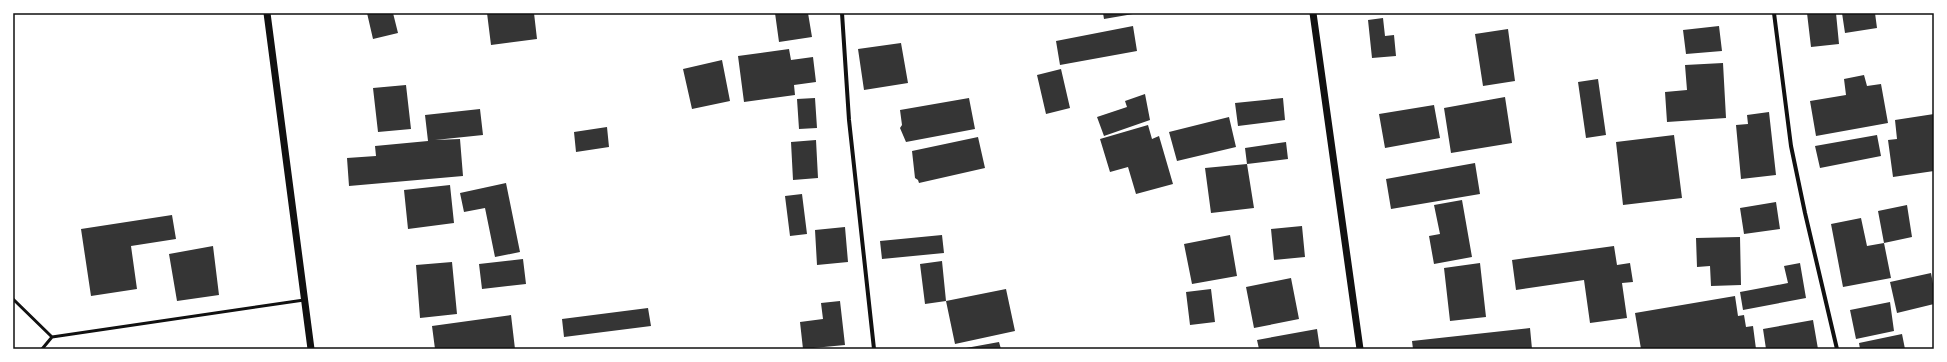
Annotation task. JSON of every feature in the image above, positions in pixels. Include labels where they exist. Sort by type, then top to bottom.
[{"type":"street","points":[[267,13],[311,349]]},
{"type":"street","points":[[842,13],[850,120],[874,349]]},
{"type":"street","points":[[1313,13],[1360,349]]},
{"type":"street","points":[[1774,13],[1791,146],[1836,349]]},
{"type":"lane","points":[[13,299],[52,337]]},
{"type":"lane","points":[[42,349],[52,337],[304,300]]},
{"type":"building","points":[[367,13],[393,13],[398,33],[373,39]]},
{"type":"building","points":[[487,13],[534,13],[537,39],[491,45]]},
{"type":"building","points":[[775,13],[808,13],[812,37],[779,42]]},
{"type":"building","points":[[1103,13],[1133,13],[1133,14],[1104,19]]},
{"type":"building","points":[[1807,13],[1836,13],[1839,44],[1811,47]]},
{"type":"building","points":[[1842,13],[1875,13],[1877,28],[1845,33]]},
{"type":"building","points":[[1383,18],[1385,36],[1394,35],[1396,56],[1372,58],[1368,20]]},
{"type":"building","points":[[1133,26],[1137,51],[1060,65],[1056,41]]},
{"type":"building","points":[[1719,26],[1722,51],[1686,54],[1683,30]]},
{"type":"building","points":[[1508,29],[1515,81],[1483,86],[1475,34]]},
{"type":"building","points":[[901,43],[908,83],[864,90],[858,49]]},
{"type":"building","points":[[789,49],[791,60],[813,57],[816,82],[794,85],[795,95],[744,102],[738,56]]},
{"type":"building","points":[[722,60],[730,101],[692,109],[683,69]]},
{"type":"building","points":[[1723,63],[1726,118],[1667,122],[1665,92],[1687,90],[1685,65]]},
{"type":"building","points":[[1061,69],[1070,108],[1046,114],[1037,75]]},
{"type":"building","points":[[1864,75],[1867,86],[1881,84],[1888,123],[1816,136],[1810,101],[1846,95],[1844,79]]},
{"type":"building","points":[[1598,79],[1606,135],[1586,138],[1578,82]]},
{"type":"building","points":[[406,85],[411,129],[378,132],[373,88]]},
{"type":"building","points":[[1145,94],[1150,120],[1104,136],[1097,117],[1127,107],[1125,101]]},
{"type":"building","points":[[1505,97],[1512,143],[1451,153],[1444,108]]},
{"type":"building","points":[[815,98],[817,128],[799,129],[797,99]]},
{"type":"building","points":[[969,98],[975,129],[906,142],[900,128],[902,125],[900,110]]},
{"type":"building","points":[[1283,98],[1285,120],[1238,126],[1235,103]]},
{"type":"building","points":[[1434,105],[1440,138],[1385,148],[1379,114]]},
{"type":"building","points":[[480,109],[483,135],[435,140],[460,139],[463,176],[349,186],[347,158],[376,156],[375,146],[428,141],[425,115]]},
{"type":"building","points":[[1769,112],[1776,175],[1741,179],[1736,125],[1748,124],[1747,115]]},
{"type":"building","points":[[1934,114],[1934,171],[1893,177],[1888,140],[1897,139],[1895,120]]},
{"type":"building","points":[[1229,117],[1236,147],[1177,161],[1169,132]]},
{"type":"building","points":[[1148,125],[1152,139],[1159,136],[1173,184],[1136,194],[1128,167],[1110,172],[1100,139]]},
{"type":"building","points":[[607,127],[609,147],[576,152],[574,132]]},
{"type":"building","points":[[1674,135],[1682,198],[1623,205],[1616,142]]},
{"type":"building","points":[[1877,135],[1881,156],[1820,168],[1815,146]]},
{"type":"building","points":[[978,137],[985,168],[919,183],[915,178],[912,151]]},
{"type":"building","points":[[816,140],[818,178],[793,180],[791,142]]},
{"type":"building","points":[[1286,142],[1288,159],[1247,164],[1245,148]]},
{"type":"building","points":[[1475,163],[1480,194],[1391,209],[1386,179]]},
{"type":"building","points":[[1247,164],[1254,208],[1211,213],[1205,168]]},
{"type":"building","points":[[506,183],[520,252],[495,257],[485,208],[464,212],[460,193]]},
{"type":"building","points":[[450,185],[454,223],[408,229],[404,190]]},
{"type":"building","points":[[802,194],[807,234],[790,236],[785,196]]},
{"type":"building","points":[[1462,200],[1472,257],[1434,264],[1429,236],[1440,234],[1434,205]]},
{"type":"building","points":[[1776,202],[1780,229],[1744,234],[1740,208]]},
{"type":"building","points":[[1907,205],[1912,237],[1884,243],[1878,211]]},
{"type":"building","points":[[172,215],[176,239],[131,246],[137,289],[91,296],[81,229]]},
{"type":"building","points":[[1861,218],[1867,246],[1884,243],[1891,278],[1843,287],[1831,224]]},
{"type":"building","points":[[1302,226],[1305,257],[1274,260],[1271,229]]},
{"type":"building","points":[[845,227],[848,262],[817,265],[815,230]]},
{"type":"building","points":[[942,235],[944,253],[882,259],[880,241]]},
{"type":"building","points":[[1230,235],[1237,276],[1192,284],[1184,244]]},
{"type":"building","points":[[1740,237],[1741,285],[1711,286],[1710,266],[1697,267],[1696,238]]},
{"type":"building","points":[[213,246],[219,295],[177,301],[169,254]]},
{"type":"building","points":[[1614,246],[1617,265],[1630,263],[1633,282],[1622,283],[1627,318],[1590,323],[1584,280],[1516,290],[1512,260]]},
{"type":"building","points":[[523,259],[526,284],[482,289],[479,264]]},
{"type":"building","points":[[942,261],[946,301],[925,304],[920,264]]},
{"type":"building","points":[[452,262],[457,314],[420,318],[416,265]]},
{"type":"building","points":[[1480,263],[1486,317],[1450,321],[1444,268]]},
{"type":"building","points":[[1800,263],[1806,298],[1743,310],[1740,292],[1788,283],[1784,266]]},
{"type":"building","points":[[1931,273],[1934,289],[1934,304],[1897,313],[1890,282]]},
{"type":"building","points":[[1291,278],[1299,319],[1254,328],[1246,287]]},
{"type":"building","points":[[1006,289],[1015,331],[955,344],[946,301]]},
{"type":"building","points":[[1211,289],[1215,322],[1190,325],[1186,292]]},
{"type":"building","points":[[1735,296],[1738,316],[1744,315],[1746,327],[1753,326],[1756,349],[1641,349],[1635,313]]},
{"type":"building","points":[[840,301],[845,345],[803,349],[800,322],[823,319],[821,303]]},
{"type":"building","points":[[1890,302],[1894,331],[1856,339],[1850,310]]},
{"type":"building","points":[[648,308],[651,326],[564,337],[562,319]]},
{"type":"building","points":[[511,315],[515,349],[435,349],[432,326]]},
{"type":"building","points":[[1813,320],[1818,349],[1766,349],[1763,329]]},
{"type":"building","points":[[1530,328],[1532,349],[1413,349],[1412,341]]},
{"type":"building","points":[[1317,329],[1320,349],[1259,349],[1257,340]]},
{"type":"building","points":[[1902,334],[1905,349],[1860,349],[1859,343]]},
{"type":"building","points":[[999,342],[1001,349],[966,349],[966,348]]}]
